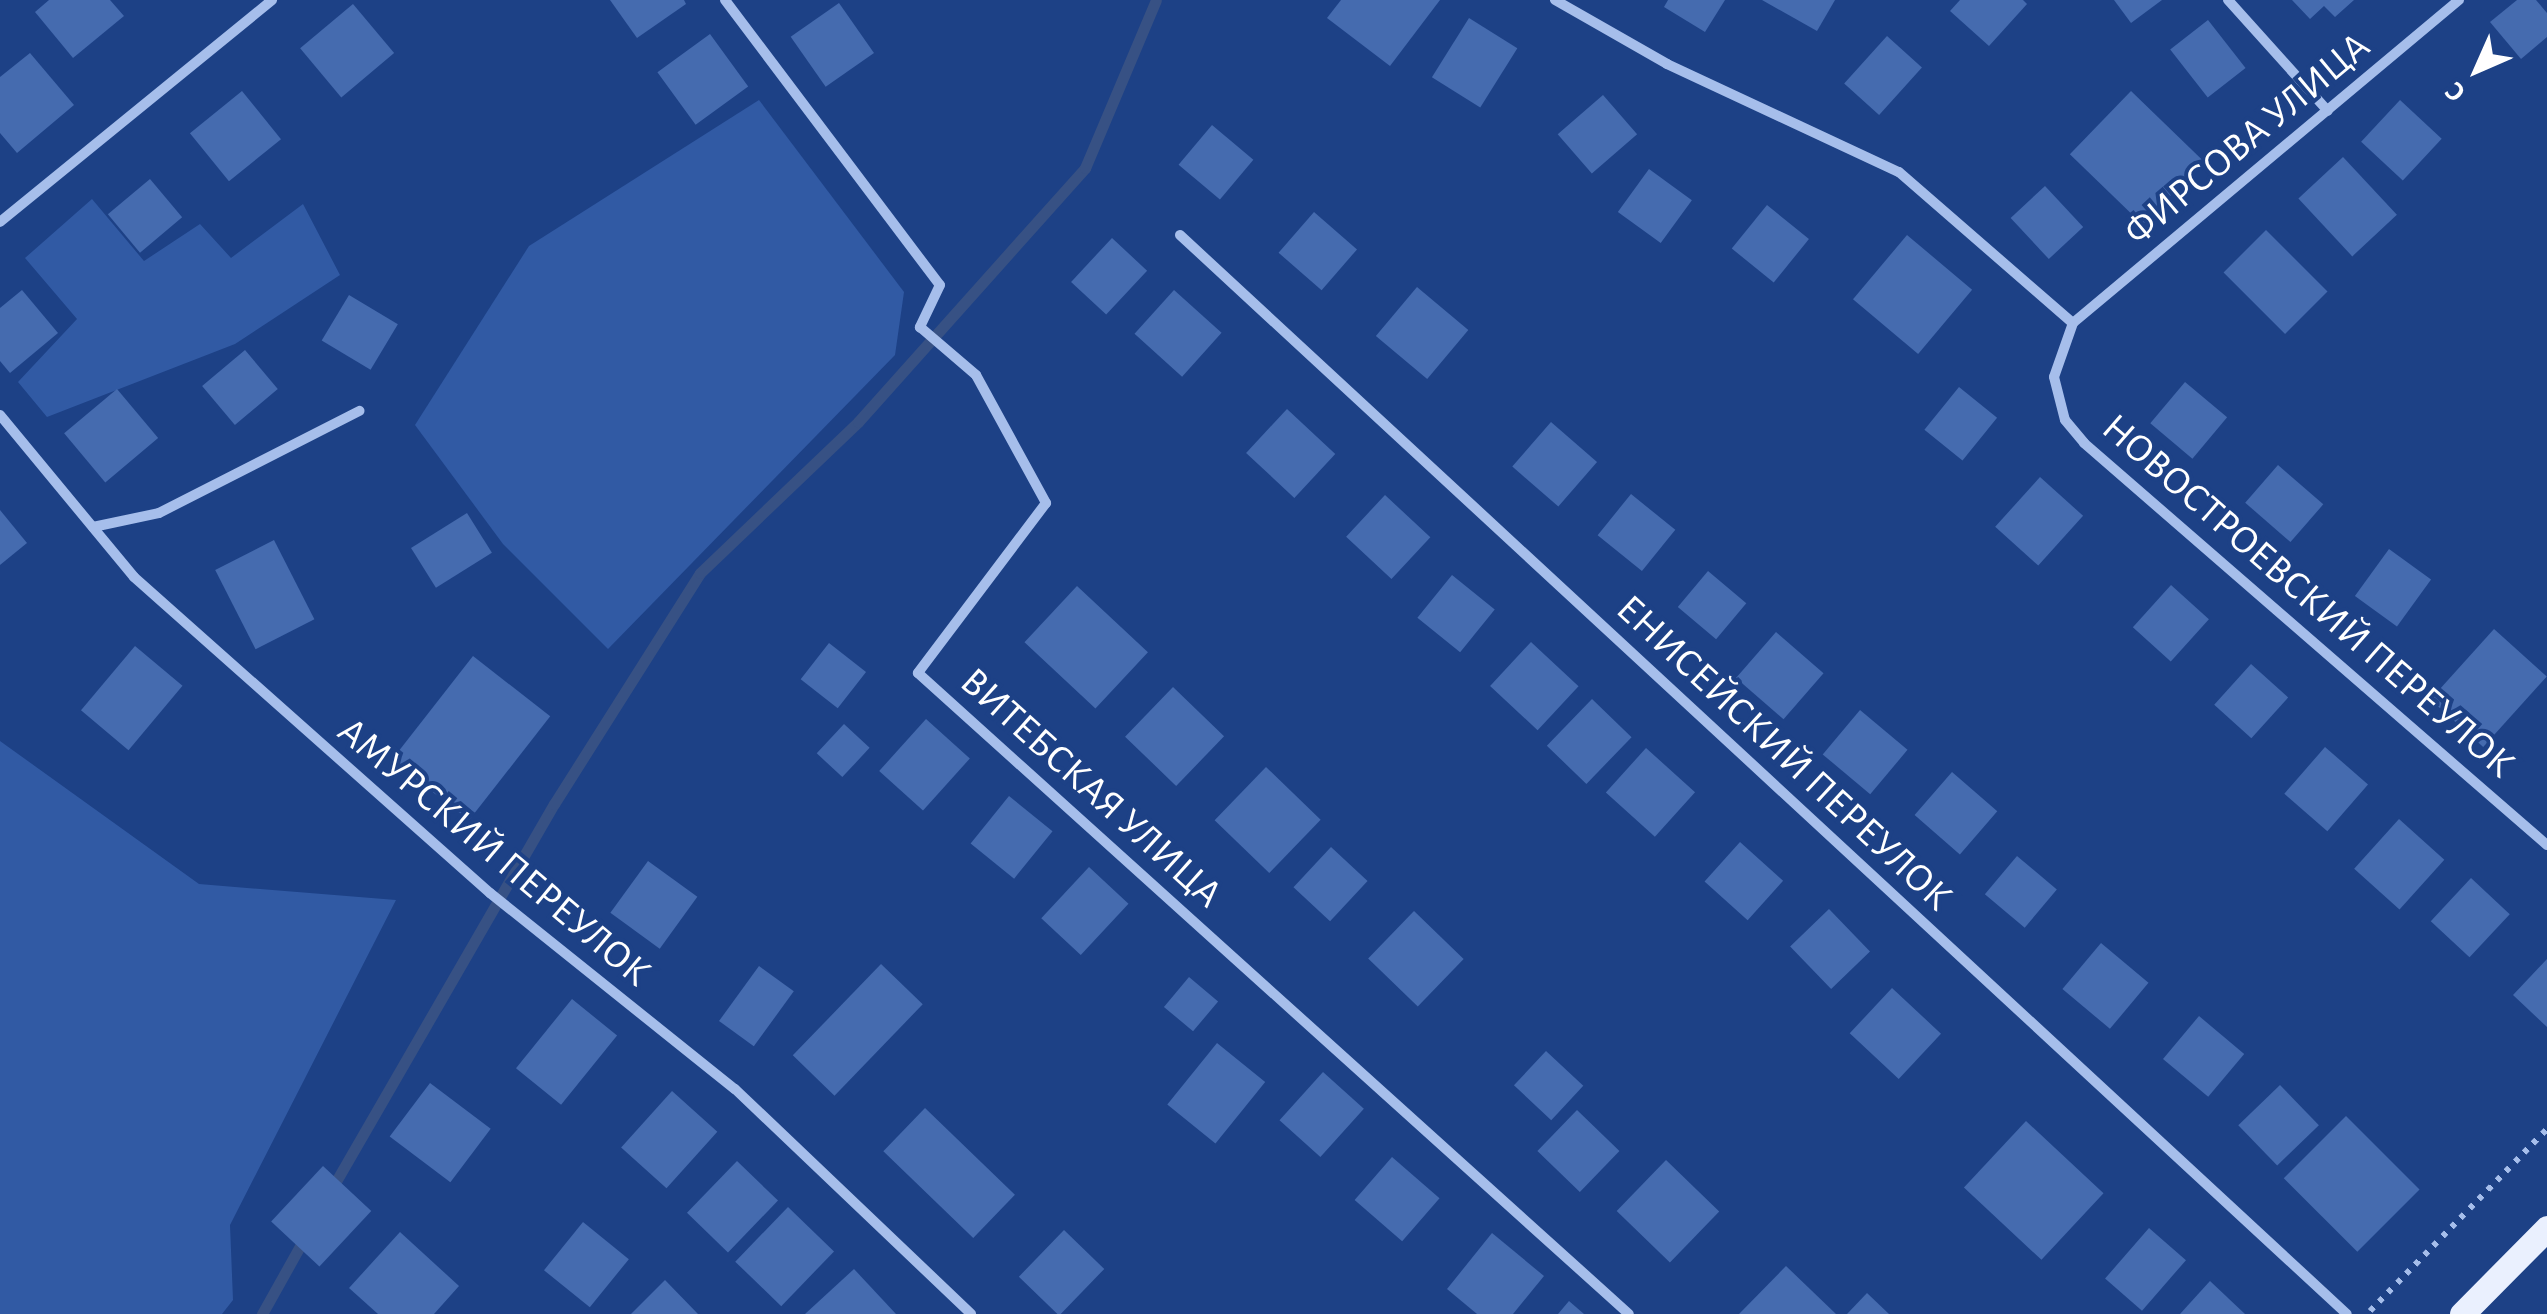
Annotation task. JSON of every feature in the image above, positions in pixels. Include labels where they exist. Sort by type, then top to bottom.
[{"type":"main road","points":[[2462,1314],[2547,1228]]},
{"type":"street","points":[[0,222],[272,0]]},
{"type":"street","name":"ВИТЕБСКАЯ УЛИЦА","points":[[725,0],[858,188],[940,285],[920,327],[976,375],[1046,504],[918,673],[1629,1314]]},
{"type":"street","points":[[1555,0],[1667,64],[1899,172],[2073,323]]},
{"type":"street","points":[[2228,0],[2328,111]]},
{"type":"street","name":"ФИРСОВА УЛИЦА","points":[[2073,323],[2459,0]]},
{"type":"street","name":"ЕНИСЕЙСКИЙ ПЕРЕУЛОК","points":[[1180,235],[2347,1314]]},
{"type":"street","name":"НОВОСТРОЕВСКИЙ ПЕРЕУЛОК","points":[[2073,323],[2054,377],[2065,420],[2084,443],[2547,846]]},
{"type":"street","points":[[92,527],[159,513],[359,411]]},
{"type":"street","name":"АМУРСКИЙ ПЕРЕУЛОК","points":[[0,415],[134,578],[314,742],[735,1088],[971,1314]]},
{"type":"path","points":[[2367,1314],[2547,1130]]},
{"type":"shaded area","points":[[759,100],[904,292],[895,355],[608,649],[503,544],[415,425],[529,246]]},
{"type":"shaded area","points":[[92,199],[144,261],[200,224],[231,258],[303,204],[340,275],[235,344],[47,417],[18,382],[77,319],[25,258]]},
{"type":"shaded area","points":[[0,741],[199,884],[396,900],[230,1225],[233,1300],[222,1314],[0,1314]]},
{"type":"building","points":[[49,0],[110,0],[124,16],[73,58],[35,12]]},
{"type":"building","points":[[610,0],[684,0],[686,4],[637,38]]},
{"type":"building","points":[[1341,0],[1440,0],[1390,66],[1327,18]]},
{"type":"building","points":[[1668,0],[1725,0],[1705,32],[1664,7]]},
{"type":"building","points":[[1762,0],[1835,0],[1817,31]]},
{"type":"building","points":[[1960,0],[2023,0],[2027,4],[1989,46],[1950,11]]},
{"type":"building","points":[[2114,0],[2162,0],[2131,23]]},
{"type":"building","points":[[2292,0],[2354,0],[2335,17],[2324,6],[2310,19]]},
{"type":"building","points":[[2517,0],[2536,0],[2547,13],[2547,37],[2521,59],[2490,22]]},
{"type":"building","points":[[839,3],[874,53],[826,87],[791,37]]},
{"type":"building","points":[[353,4],[394,53],[341,97],[300,48]]},
{"type":"building","points":[[1469,18],[1517,48],[1480,108],[1432,77]]},
{"type":"building","points":[[2208,20],[2246,68],[2208,98],[2170,50]]},
{"type":"building","points":[[710,34],[748,87],[696,125],[657,72]]},
{"type":"building","points":[[1887,36],[1922,67],[1879,115],[1844,84]]},
{"type":"building","points":[[30,53],[74,105],[17,153],[0,133],[0,77]]},
{"type":"building","points":[[242,91],[281,139],[229,181],[190,133]]},
{"type":"building","points":[[2131,91],[2204,161],[2143,224],[2070,154]]},
{"type":"building","points":[[1603,95],[1637,134],[1592,174],[1558,134]]},
{"type":"building","points":[[2400,100],[2442,139],[2403,181],[2361,142]]},
{"type":"building","points":[[1212,125],[1253,160],[1220,200],[1179,165]]},
{"type":"building","points":[[2343,157],[2397,215],[2352,256],[2298,199]]},
{"type":"building","points":[[1649,169],[1692,200],[1661,243],[1618,212]]},
{"type":"building","points":[[150,179],[182,217],[140,253],[108,214]]},
{"type":"building","points":[[2045,186],[2083,227],[2049,259],[2011,218]]},
{"type":"building","points":[[1767,205],[1809,239],[1774,283],[1732,249]]},
{"type":"building","points":[[1314,212],[1357,249],[1322,290],[1279,253]]},
{"type":"building","points":[[2266,230],[2328,292],[2285,334],[2224,272]]},
{"type":"building","points":[[1907,235],[1972,290],[1918,354],[1853,299]]},
{"type":"building","points":[[1112,238],[1147,271],[1106,315],[1071,282]]},
{"type":"building","points":[[1417,287],[1468,330],[1427,379],[1376,336]]},
{"type":"building","points":[[22,290],[58,333],[10,373],[0,361],[0,308]]},
{"type":"building","points":[[1174,290],[1222,333],[1182,377],[1135,334]]},
{"type":"building","points":[[349,295],[398,324],[371,370],[322,340]]},
{"type":"building","points":[[245,350],[278,389],[235,425],[202,386]]},
{"type":"building","points":[[2185,382],[2227,417],[2192,459],[2150,423]]},
{"type":"building","points":[[1959,387],[1997,418],[1962,461],[1924,430]]},
{"type":"building","points":[[117,389],[158,438],[105,482],[64,433]]},
{"type":"building","points":[[1287,409],[1335,454],[1294,498],[1246,453]]},
{"type":"building","points":[[1551,422],[1597,462],[1558,507],[1512,467]]},
{"type":"building","points":[[2278,465],[2323,504],[2290,542],[2245,503]]},
{"type":"building","points":[[2040,477],[2083,516],[2038,566],[1995,527]]},
{"type":"building","points":[[1631,494],[1675,530],[1642,571],[1598,535]]},
{"type":"building","points":[[1385,495],[1430,537],[1391,579],[1346,537]]},
{"type":"building","points":[[0,510],[27,543],[0,565]]},
{"type":"building","points":[[467,513],[492,553],[436,588],[411,548]]},
{"type":"building","points":[[274,540],[314,619],[256,649],[215,570]]},
{"type":"building","points":[[2389,549],[2431,580],[2397,626],[2355,596]]},
{"type":"building","points":[[1708,571],[1746,603],[1716,639],[1678,607]]},
{"type":"building","points":[[1452,575],[1495,610],[1460,652],[1417,618]]},
{"type":"building","points":[[2171,585],[2209,619],[2171,661],[2133,627]]},
{"type":"building","points":[[1077,586],[1148,652],[1095,708],[1024,642]]},
{"type":"building","points":[[2494,629],[2547,677],[2483,747],[2430,700]]},
{"type":"building","points":[[1776,632],[1824,673],[1784,719],[1736,678]]},
{"type":"building","points":[[1531,642],[1579,686],[1538,730],[1490,686]]},
{"type":"building","points":[[829,643],[866,672],[838,708],[801,679]]},
{"type":"building","points":[[135,646],[182,686],[129,750],[81,710]]},
{"type":"building","points":[[473,656],[550,716],[469,820],[392,760]]},
{"type":"building","points":[[2251,664],[2288,697],[2251,738],[2214,705]]},
{"type":"building","points":[[1173,687],[1224,736],[1176,786],[1125,737]]},
{"type":"building","points":[[1592,699],[1632,737],[1586,784],[1547,746]]},
{"type":"building","points":[[1860,710],[1907,750],[1870,794],[1823,754]]},
{"type":"building","points":[[926,719],[970,758],[923,810],[879,771]]},
{"type":"building","points":[[844,724],[870,748],[842,777],[817,753]]},
{"type":"building","points":[[2325,747],[2368,784],[2327,831],[2284,794]]},
{"type":"building","points":[[1646,748],[1695,792],[1655,837],[1606,793]]},
{"type":"building","points":[[1266,767],[1321,820],[1269,873],[1215,820]]},
{"type":"building","points":[[1952,772],[1997,811],[1960,854],[1915,815]]},
{"type":"building","points":[[1009,796],[1053,831],[1014,879],[971,843]]},
{"type":"building","points":[[2399,819],[2444,860],[2400,910],[2354,869]]},
{"type":"building","points":[[1740,842],[1783,881],[1748,920],[1705,881]]},
{"type":"building","points":[[1331,847],[1368,881],[1330,921],[1293,887]]},
{"type":"building","points":[[2017,856],[2057,889],[2025,928],[1985,894]]},
{"type":"building","points":[[648,861],[697,897],[660,949],[610,913]]},
{"type":"building","points":[[1089,867],[1128,904],[1081,955],[1041,918]]},
{"type":"building","points":[[2471,878],[2510,914],[2470,957],[2431,921]]},
{"type":"building","points":[[1829,909],[1870,951],[1831,989],[1790,947]]},
{"type":"building","points":[[1414,911],[1464,959],[1418,1006],[1368,958]]},
{"type":"building","points":[[2101,943],[2148,983],[2110,1029],[2062,989]]},
{"type":"building","points":[[2547,959],[2547,1027],[2513,995]]},
{"type":"building","points":[[881,964],[923,1004],[835,1096],[793,1055]]},
{"type":"building","points":[[759,966],[794,991],[754,1046],[719,1021]]},
{"type":"building","points":[[1189,977],[1218,1001],[1193,1031],[1164,1007]]},
{"type":"building","points":[[1892,988],[1941,1034],[1899,1079],[1850,1033]]},
{"type":"building","points":[[572,999],[617,1036],[561,1105],[516,1068]]},
{"type":"building","points":[[2199,1016],[2244,1054],[2208,1097],[2163,1059]]},
{"type":"building","points":[[1217,1043],[1265,1082],[1215,1143],[1167,1104]]},
{"type":"building","points":[[1546,1051],[1583,1086],[1551,1120],[1514,1085]]},
{"type":"building","points":[[1323,1072],[1364,1109],[1320,1157],[1280,1120]]},
{"type":"building","points":[[430,1083],[491,1129],[450,1182],[390,1137]]},
{"type":"building","points":[[2280,1085],[2319,1125],[2277,1166],[2238,1125]]},
{"type":"building","points":[[672,1091],[717,1132],[666,1188],[621,1147]]},
{"type":"building","points":[[925,1108],[1015,1195],[973,1238],[883,1151]]},
{"type":"building","points":[[1577,1110],[1619,1151],[1580,1192],[1537,1151]]},
{"type":"building","points":[[2346,1116],[2420,1190],[2357,1252],[2284,1178]]},
{"type":"building","points":[[2026,1121],[2104,1193],[2041,1260],[1964,1188]]},
{"type":"building","points":[[1392,1157],[1440,1198],[1402,1241],[1355,1200]]},
{"type":"building","points":[[1666,1160],[1719,1211],[1670,1262],[1617,1211]]},
{"type":"building","points":[[737,1161],[778,1201],[728,1252],[687,1213]]},
{"type":"building","points":[[323,1166],[371,1211],[319,1267],[271,1222]]},
{"type":"building","points":[[788,1207],[834,1251],[781,1306],[735,1262]]},
{"type":"building","points":[[583,1222],[629,1259],[590,1307],[544,1270]]},
{"type":"building","points":[[2149,1228],[2186,1260],[2142,1311],[2105,1279]]},
{"type":"building","points":[[1064,1230],[1104,1269],[1061,1314],[1019,1277]]},
{"type":"building","points":[[400,1232],[459,1286],[434,1314],[378,1314],[349,1288]]},
{"type":"building","points":[[1492,1233],[1544,1276],[1513,1314],[1477,1314],[1447,1289]]},
{"type":"building","points":[[1786,1266],[1836,1314],[1739,1314]]},
{"type":"building","points":[[854,1269],[896,1314],[805,1314]]},
{"type":"building","points":[[665,1280],[698,1314],[631,1314]]},
{"type":"building","points":[[2210,1281],[2245,1314],[2180,1314]]},
{"type":"building","points":[[1867,1293],[1889,1314],[1847,1314]]},
{"type":"building","points":[[1569,1301],[1584,1314],[1558,1314]]},
{"type":"waterway","points":[[331,1190],[554,804],[700,573],[858,422],[1085,168],[1156,0]]},
{"type":"waterway","points":[[262,1314],[305,1237]]}]
